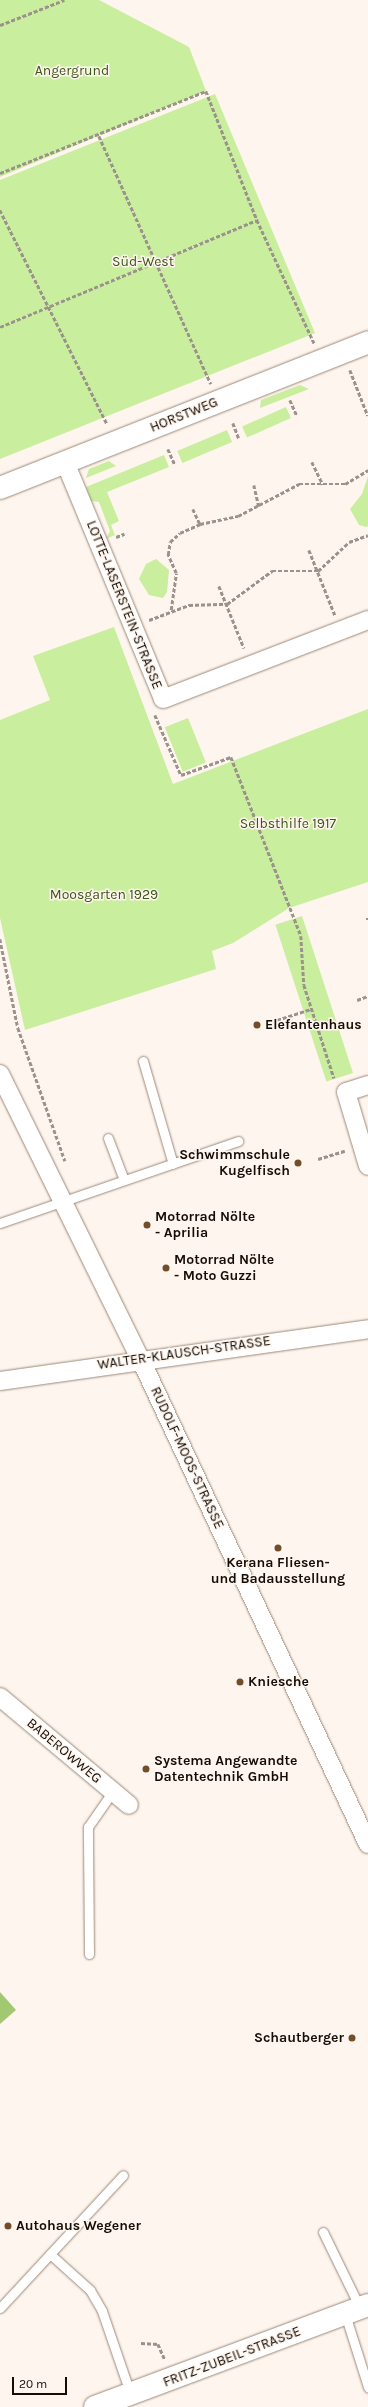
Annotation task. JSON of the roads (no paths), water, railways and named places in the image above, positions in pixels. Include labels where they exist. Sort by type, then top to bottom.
[{"type":"street","name":"HORSTWEG","points":[[0,488],[368,342]]},
{"type":"street","name":"LOTTE-LASERSTEIN-STRASSE","points":[[65,462],[163,699],[368,620]]},
{"type":"street","name":"RUDOLF-MOOS-STRASSE","points":[[0,1074],[140,1358],[368,1844]]},
{"type":"street","points":[[368,1085],[346,1092],[368,1166]]},
{"type":"street","name":"WALTER-KLAUSCH-STRASSE","points":[[0,1381],[140,1358],[368,1329]]},
{"type":"street","name":"BABEROWWEG","points":[[0,1697],[129,1804]]},
{"type":"street","name":"FRITZ-ZUBEIL-STRASSE","points":[[95,2407],[131,2395],[358,2309]]},
{"type":"lane","points":[[143,1061],[173,1164]]},
{"type":"lane","points":[[108,1138],[124,1180]]},
{"type":"lane","points":[[0,1223],[62,1200],[173,1164],[238,1140]]},
{"type":"lane","points":[[89,1954],[88,1827],[113,1791]]},
{"type":"lane","points":[[0,2308],[123,2175]]},
{"type":"lane","points":[[323,2232],[358,2309],[368,2387]]},
{"type":"lane","points":[[50,2254],[90,2290],[102,2311],[131,2395]]},
{"type":"place","name":"Elefantenhaus","points":[[257,1025]]},
{"type":"place","name":"Schwimmschule Kugelfisch","points":[[298,1163]]},
{"type":"place","name":"Motorrad Nölte - Aprilia","points":[[147,1225]]},
{"type":"place","name":"Motorrad Nölte - Moto Guzzi","points":[[166,1268]]},
{"type":"place","name":"Kerana Fliesen- und Badausstellung","points":[[278,1548]]},
{"type":"place","name":"Kniesche","points":[[240,1682]]},
{"type":"place","name":"Systema Angewandte Datentechnik GmbH","points":[[146,1769]]},
{"type":"place","name":"Schautberger","points":[[352,2038]]},
{"type":"place","name":"Autohaus Wegener","points":[[8,2226]]},
{"type":"park label","name":"Angergrund","points":[[72,71]]},
{"type":"park label","name":"Süd-West","points":[[143,262]]},
{"type":"park label","name":"Selbsthilfe 1917","points":[[288,824]]},
{"type":"park label","name":"Moosgarten 1929","points":[[104,895]]}]
